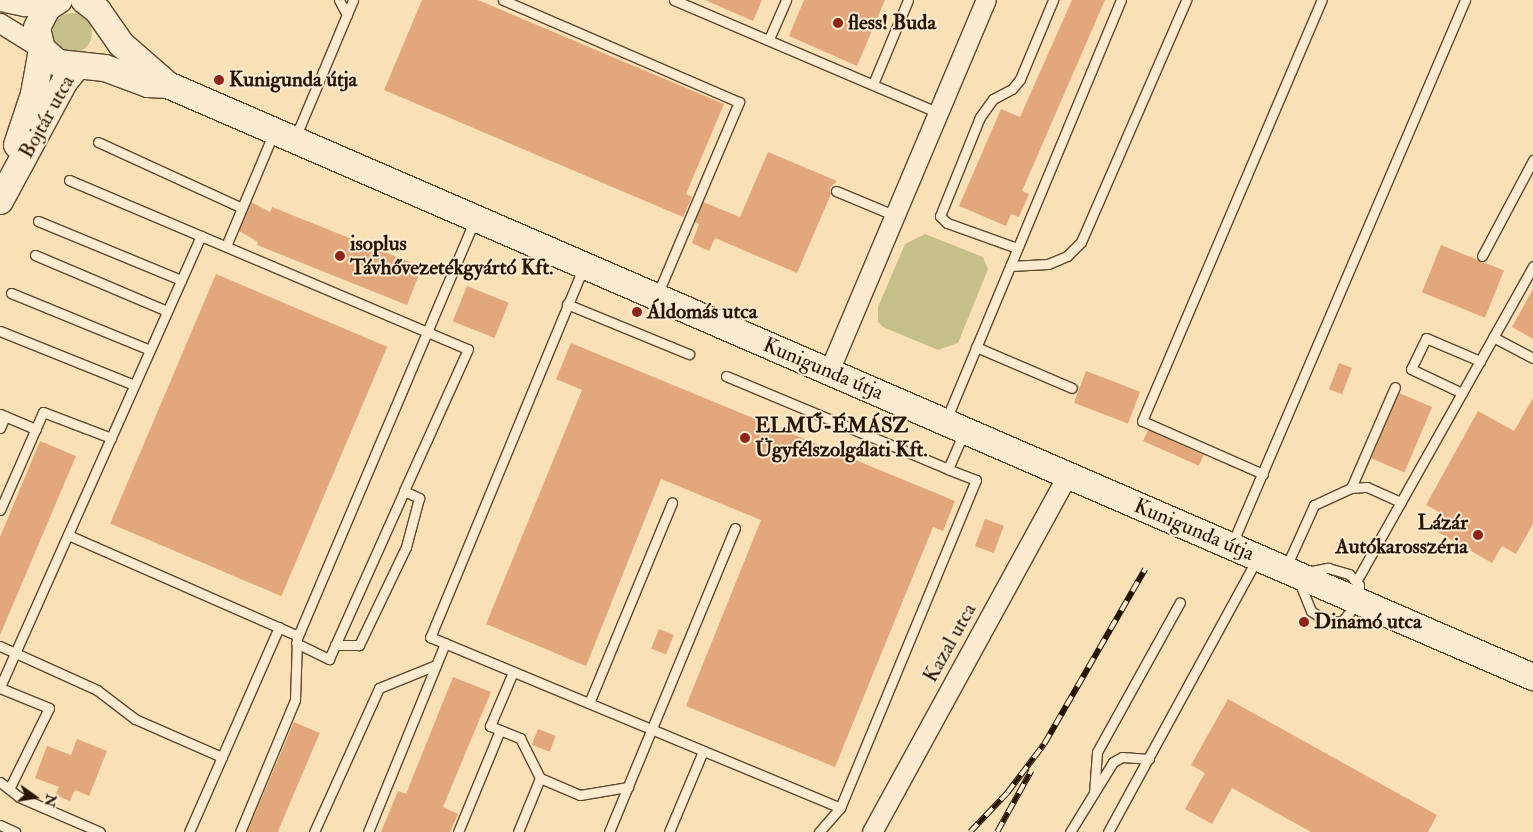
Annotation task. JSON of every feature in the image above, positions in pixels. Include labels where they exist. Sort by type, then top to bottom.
[{"type":"street","points":[[0,1],[24,6],[59,0]]},
{"type":"street","name":"Bojtár utca","points":[[2,198],[6,176],[34,94],[42,49],[38,37],[39,20],[47,8],[59,0]]},
{"type":"street","name":"Kunigunda útja","points":[[84,0],[104,10],[121,44],[168,85],[1257,557],[1290,571],[1358,591],[1533,676]]},
{"type":"street","points":[[829,371],[986,0]]},
{"type":"street","points":[[76,66],[93,59],[100,50],[106,35],[104,10]]},
{"type":"street","name":"Kunigunda útja","points":[[0,23],[42,49],[58,63],[105,68],[148,84],[168,85]]},
{"type":"street","name":"Bojtár utca","points":[[2,198],[65,81],[76,66]]},
{"type":"street","name":"Kazal utca","points":[[872,832],[1067,476]]},
{"type":"lane","points":[[339,0],[347,15]]},
{"type":"lane","points":[[226,246],[242,208],[284,135],[353,0]]},
{"type":"lane","points":[[503,0],[739,102],[656,297]]},
{"type":"lane","points":[[674,0],[769,39],[939,114]]},
{"type":"lane","points":[[769,39],[786,0]]},
{"type":"lane","points":[[873,84],[908,0]]},
{"type":"lane","points":[[1018,248],[946,224],[940,216],[980,117],[993,99],[1012,89],[1020,79],[1053,0]]},
{"type":"lane","points":[[948,469],[955,425],[976,347],[1121,0]]},
{"type":"lane","points":[[1010,266],[1048,264],[1067,256],[1082,242],[1186,0]]},
{"type":"lane","points":[[1263,474],[1142,421],[1322,0]]},
{"type":"lane","points":[[1232,546],[1465,0]]},
{"type":"lane","points":[[98,142],[242,208]]},
{"type":"lane","points":[[1482,256],[1533,160]]},
{"type":"lane","points":[[68,180],[468,349],[336,645],[328,659],[279,627],[68,535]]},
{"type":"lane","points":[[836,191],[896,216]]},
{"type":"lane","points":[[240,832],[295,700],[297,639],[476,218]]},
{"type":"lane","points":[[38,221],[181,280]]},
{"type":"lane","points":[[10,787],[48,708],[0,687],[201,236]]},
{"type":"lane","points":[[35,255],[167,311]]},
{"type":"lane","points":[[584,265],[430,637],[840,808]]},
{"type":"lane","points":[[1358,591],[1401,502],[1533,266]]},
{"type":"lane","points":[[11,293],[150,350]]},
{"type":"lane","points":[[568,304],[689,354]]},
{"type":"lane","points":[[0,331],[134,385]]},
{"type":"lane","points":[[1494,337],[1533,358]]},
{"type":"lane","points":[[1462,393],[1411,370],[1426,338],[1480,362]]},
{"type":"lane","points":[[976,347],[1072,388]]},
{"type":"lane","points":[[726,376],[976,480],[840,808],[819,832]]},
{"type":"lane","points":[[1351,488],[1395,386]]},
{"type":"lane","points":[[0,510],[43,412],[111,438]]},
{"type":"lane","points":[[0,428],[3,415],[36,429]]},
{"type":"lane","points":[[1290,571],[1314,505],[1351,488],[1367,487],[1401,502]]},
{"type":"lane","points":[[336,645],[359,645],[406,547],[419,498],[404,490]]},
{"type":"lane","points":[[589,703],[672,503]]},
{"type":"lane","points":[[609,832],[735,528]]},
{"type":"lane","points":[[1108,832],[1257,557]]},
{"type":"lane","points":[[1094,793],[1097,752],[1180,602]]},
{"type":"lane","points":[[189,832],[279,627]]},
{"type":"lane","points":[[368,832],[445,644]]},
{"type":"lane","points":[[0,646],[97,690],[135,719],[222,757]]},
{"type":"lane","points":[[314,832],[379,688],[436,665]]},
{"type":"lane","points":[[513,672],[490,726],[520,738],[540,778],[580,795],[628,787]]},
{"type":"lane","points":[[458,832],[500,730]]},
{"type":"lane","points":[[669,832],[703,751]]},
{"type":"lane","points":[[1070,832],[1117,760],[1134,756],[1149,759]]},
{"type":"lane","points":[[518,832],[540,778]]},
{"type":"lane","points":[[0,782],[10,787],[19,798],[100,832]]},
{"type":"lane","points":[[0,825],[15,832]]},
{"type":"shaded area","points":[[72,13],[86,19],[92,33],[86,47],[72,53],[58,47],[52,33],[58,19]]},
{"type":"shaded area","points":[[925,234],[983,257],[988,269],[958,343],[938,350],[883,327],[878,322],[878,307],[905,244]]},
{"type":"building","points":[[422,0],[478,0],[724,104],[686,194],[692,197],[683,217],[384,90]]},
{"type":"building","points":[[705,0],[762,0],[753,21]]},
{"type":"building","points":[[804,0],[885,0],[857,66],[789,36]]},
{"type":"building","points":[[1072,0],[1105,0],[1022,191],[1029,194],[1019,217],[1011,214],[1006,226],[959,206],[1001,109],[1020,117]]},
{"type":"building","points":[[768,152],[837,181],[830,188],[831,194],[797,273],[715,238],[709,251],[692,243],[699,224],[695,222],[703,202],[740,217]]},
{"type":"building","name":"isoplus Távhővezetékgyártó Kft.","points":[[251,202],[270,212],[272,207],[422,267],[407,305],[257,245],[258,242],[239,231]]},
{"type":"building","points":[[1441,245],[1504,270],[1485,318],[1422,292]]},
{"type":"building","points":[[216,274],[387,347],[281,596],[110,523]]},
{"type":"building","points":[[467,286],[509,303],[494,338],[453,321]]},
{"type":"building","points":[[1533,289],[1533,339],[1512,327]]},
{"type":"building","points":[[571,343],[955,501],[943,531],[933,527],[835,767],[686,706],[761,520],[661,479],[586,666],[486,624],[582,390],[556,379]]},
{"type":"building","points":[[1339,363],[1352,368],[1342,394],[1329,389]]},
{"type":"building","points":[[1086,371],[1140,392],[1128,424],[1074,403]]},
{"type":"building","points":[[1399,393],[1432,407],[1404,472],[1371,458]]},
{"type":"building","points":[[1533,398],[1533,524],[1516,554],[1502,546],[1492,563],[1431,528],[1439,512],[1426,505],[1478,411],[1514,431]]},
{"type":"building","points":[[1148,430],[1204,455],[1199,466],[1143,441]]},
{"type":"building","points":[[40,441],[76,456],[0,635],[0,537]]},
{"type":"building","points":[[985,519],[1004,526],[994,553],[975,546]]},
{"type":"building","points":[[659,629],[674,635],[666,654],[651,648]]},
{"type":"building","points":[[453,677],[491,692],[443,807],[458,814],[450,832],[381,832],[398,791],[406,794]]},
{"type":"building","points":[[1228,699],[1437,815],[1428,832],[1311,832],[1232,788],[1212,824],[1185,809],[1205,773],[1191,765]]},
{"type":"building","points":[[294,722],[320,733],[278,832],[248,832]]},
{"type":"building","points":[[538,729],[556,736],[550,752],[532,745]]},
{"type":"building","points":[[77,739],[107,751],[89,796],[75,790],[70,801],[55,795],[59,787],[35,778],[47,746],[71,755]]},
{"type":"railway","points":[[970,832],[1007,793],[1044,744],[1145,569]]},
{"type":"railway","points":[[997,832],[1031,771]]},
{"type":"place","name":"fless! Buda","points":[[838,23]]},
{"type":"place","name":"Kunigunda útja","points":[[219,80]]},
{"type":"place","name":"isoplus Távhővezetékgyártó Kft.","points":[[340,256]]},
{"type":"place","name":"Áldomás utca","points":[[637,312]]},
{"type":"place","name":"ELMŰ-ÉMÁSZ Ügyfélszolgálati Kft.","points":[[745,438]]},
{"type":"place","name":"Lázár Autókarosszéria","points":[[1478,535]]},
{"type":"place","name":"Dinamó utca","points":[[1304,622]]}]
